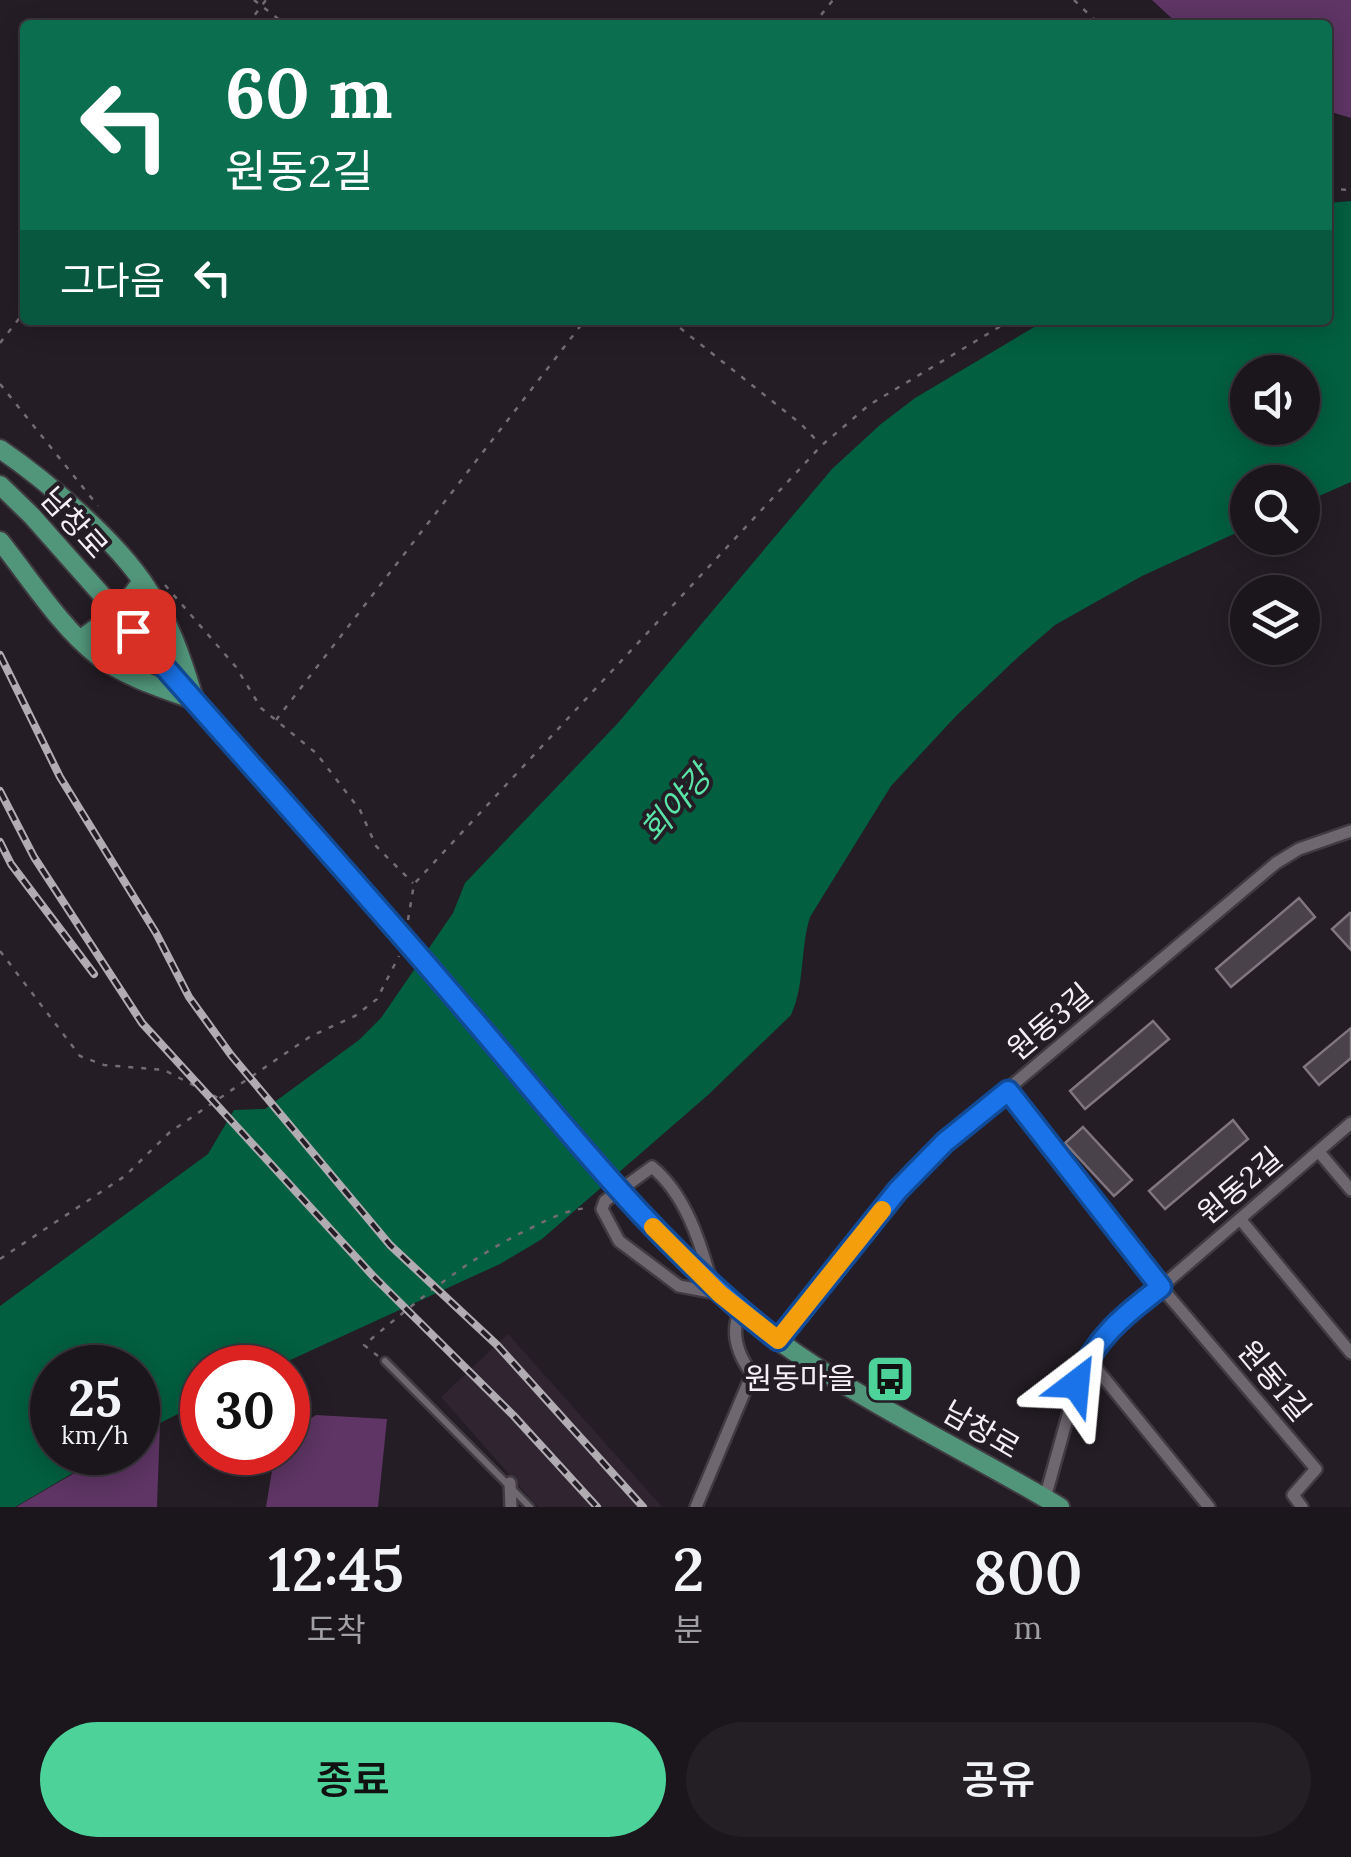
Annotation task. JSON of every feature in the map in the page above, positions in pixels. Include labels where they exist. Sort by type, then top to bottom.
[{"type":"main road","points":[[0,449],[144,572],[181,652],[195,700]]},
{"type":"main road","name":"남창로","points":[[0,485],[32,516],[384,914],[641,1215],[716,1290],[778,1340],[833,1376],[1052,1502]]},
{"type":"main road","points":[[0,541],[97,655],[137,680],[195,700]]},
{"type":"main road","points":[[126,603],[144,572]]},
{"type":"main road","points":[[80,639],[107,620]]},
{"type":"street","name":"원동3길","points":[[778,1340],[898,1190],[945,1142],[1276,863],[1300,849],[1351,831]]},
{"type":"street","points":[[1008,1091],[1161,1287]]},
{"type":"street","name":"원동2길","points":[[1052,1502],[1087,1357],[1114,1323],[1351,1123]]},
{"type":"street","points":[[1319,1152],[1351,1190]]},
{"type":"street","points":[[652,1167],[662,1175],[700,1240],[716,1290],[679,1286],[619,1240],[602,1209],[605,1201],[652,1167]]},
{"type":"street","points":[[1240,1219],[1351,1352]]},
{"type":"street","name":"원동1길","points":[[1161,1287],[1316,1470],[1293,1495],[1302,1507]]},
{"type":"street","points":[[696,1507],[752,1374],[737,1342],[734,1325],[740,1312]]},
{"type":"street","points":[[1087,1357],[1209,1507]]},
{"type":"street","points":[[510,1484],[511,1507]]},
{"type":"lane","points":[[384,1361],[530,1507]]},
{"type":"path","points":[[254,0],[280,20]]},
{"type":"path","points":[[251,20],[266,0]]},
{"type":"path","points":[[818,20],[833,0]]},
{"type":"path","points":[[1074,0],[1095,20]]},
{"type":"path","points":[[0,343],[20,317]]},
{"type":"path","points":[[275,721],[581,325]]},
{"type":"path","points":[[676,325],[801,424],[821,446]]},
{"type":"path","points":[[408,922],[414,884],[821,446],[869,404],[1003,325]]},
{"type":"path","points":[[0,384],[98,506]]},
{"type":"path","points":[[144,572],[236,666],[261,708],[316,754],[360,810],[376,846],[414,884]]},
{"type":"path","points":[[0,951],[80,1056],[104,1066],[164,1070],[220,1098]]},
{"type":"path","points":[[0,1260],[124,1176],[170,1132],[311,1036],[355,1016],[377,999],[400,951]]},
{"type":"path","points":[[384,1361],[364,1346],[444,1278],[498,1244],[572,1209],[602,1209]]},
{"type":"shaded area","points":[[1152,0],[1351,0],[1351,118],[1332,112],[1332,20],[1174,20]]},
{"type":"shaded area","points":[[508,1334],[662,1507],[538,1507],[441,1397]]},
{"type":"shaded area","points":[[316,1415],[387,1419],[378,1507],[266,1507],[271,1475],[310,1475],[310,1419]]},
{"type":"shaded area","points":[[71,1475],[158,1475],[157,1507],[16,1507]]},
{"type":"water","name":"회야강","points":[[1351,201],[1351,482],[1320,496],[1320,465],[1230,465],[1230,536],[1142,576],[1055,625],[1017,658],[891,786],[810,917],[791,1015],[708,1095],[542,1239],[500,1264],[310,1351],[310,1345],[180,1345],[180,1413],[160,1423],[160,1345],[30,1345],[30,1475],[70,1475],[15,1507],[0,1507],[0,1306],[208,1154],[234,1110],[265,1109],[359,1040],[381,1018],[453,913],[465,883],[618,723],[832,469],[915,398],[1038,325],[1332,325],[1332,203]]},
{"type":"building","points":[[1299,898],[1315,917],[1231,987],[1216,969]]},
{"type":"building","points":[[1351,914],[1351,950],[1332,929]]},
{"type":"building","points":[[1153,1021],[1169,1039],[1085,1109],[1070,1091]]},
{"type":"building","points":[[1351,1028],[1351,1058],[1319,1085],[1304,1067]]},
{"type":"building","points":[[1233,1120],[1248,1139],[1165,1209],[1149,1191]]},
{"type":"building","points":[[1083,1127],[1132,1180],[1114,1196],[1065,1143]]},
{"type":"railway","points":[[0,655],[60,777],[156,933],[189,997],[231,1055],[390,1245],[497,1345],[643,1507]]},
{"type":"railway","points":[[0,791],[34,857],[142,1023],[373,1276],[513,1415],[597,1507]]},
{"type":"railway","points":[[0,842],[11,864],[94,974]]},
{"type":"slow traffic","points":[[653,1227],[720,1294],[778,1340],[882,1210]]},
{"type":"place","name":"원동마을","points":[[890,1379]]},
{"type":"route","points":[[133,631],[384,914],[641,1215],[720,1294],[778,1340],[898,1190],[945,1142],[1008,1091],[1161,1287],[1114,1323],[1087,1357],[1076,1384]]}]
